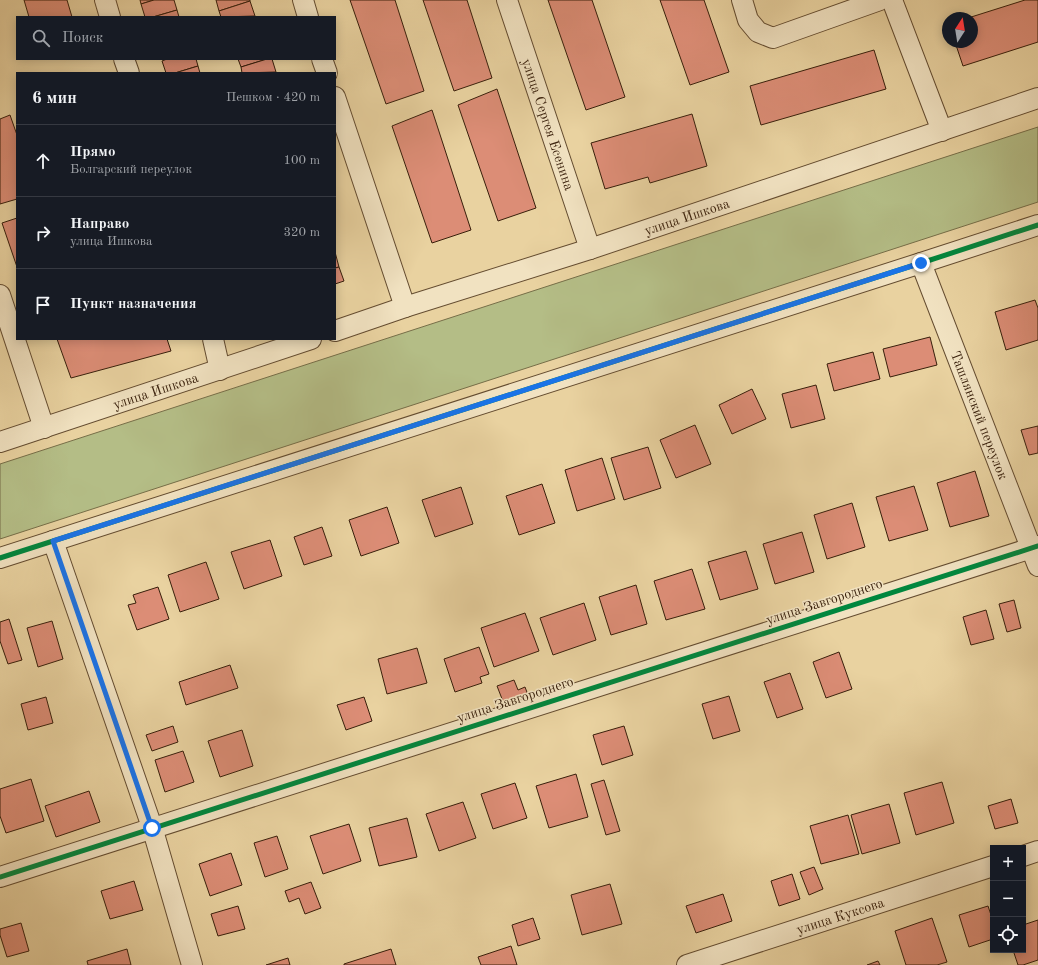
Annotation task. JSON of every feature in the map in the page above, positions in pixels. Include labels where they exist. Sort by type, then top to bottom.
[{"type":"street","points":[[105,0],[110,16]]},
{"type":"street","points":[[303,0],[308,16]]},
{"type":"street","name":"улица Сергея Есенина","points":[[507,0],[590,249]]},
{"type":"street","points":[[742,0],[748,20],[758,32],[773,38],[880,0]]},
{"type":"street","points":[[892,0],[942,131]]},
{"type":"street","points":[[124,60],[129,72]]},
{"type":"street","points":[[322,60],[327,72]]},
{"type":"street","name":"улица Ишкова","points":[[336,331],[405,307],[590,249],[1038,98]]},
{"type":"street","points":[[336,100],[405,307]]},
{"type":"street","points":[[0,558],[1038,225]]},
{"type":"street","name":"Ташлянский переулок","points":[[921,263],[1035,547],[1038,566]]},
{"type":"street","points":[[0,295],[44,428]]},
{"type":"street","points":[[213,340],[220,370]]},
{"type":"street","name":"улица Ишкова","points":[[0,442],[308,340]]},
{"type":"street","points":[[53,541],[152,828],[192,965]]},
{"type":"street","name":"улица Завгороднего","points":[[0,877],[1035,547]]},
{"type":"street","points":[[1026,855],[1038,851]]},
{"type":"street","name":"улица Куксова","points":[[686,965],[990,867]]},
{"type":"green space","points":[[1038,127],[1038,202],[0,539],[0,464]]},
{"type":"building","points":[[24,0],[67,0],[72,16],[29,16]]},
{"type":"building","points":[[140,0],[154,0],[141,4]]},
{"type":"building","points":[[154,0],[174,0],[177,10],[156,16],[145,16],[141,4]]},
{"type":"building","points":[[216,0],[250,0],[250,1],[219,11]]},
{"type":"building","points":[[350,0],[395,0],[424,91],[386,104]]},
{"type":"building","points":[[423,0],[467,0],[492,78],[454,91]]},
{"type":"building","points":[[548,0],[592,0],[625,97],[586,110]]},
{"type":"building","points":[[660,0],[704,0],[729,72],[690,85]]},
{"type":"building","points":[[1025,0],[1038,0],[1038,42],[963,66],[957,48],[978,48],[978,15]]},
{"type":"building","points":[[250,1],[255,16],[221,16],[219,11]]},
{"type":"building","points":[[177,10],[179,16],[156,16]]},
{"type":"building","points":[[874,50],[886,89],[761,125],[750,86]]},
{"type":"building","points":[[196,60],[198,66],[178,72],[166,72],[162,61]]},
{"type":"building","points":[[238,60],[264,60],[241,67]]},
{"type":"building","points":[[264,60],[272,60],[276,72],[242,72],[241,67]]},
{"type":"building","points":[[198,66],[200,72],[178,72]]},
{"type":"building","points":[[497,89],[536,208],[498,221],[458,105]]},
{"type":"building","points":[[432,110],[471,230],[432,243],[392,126]]},
{"type":"building","points":[[692,114],[707,166],[650,183],[648,177],[605,189],[591,143]]},
{"type":"building","points":[[10,115],[16,132],[16,199],[0,204],[0,119]]},
{"type":"building","points":[[16,218],[16,264],[2,223]]},
{"type":"building","points":[[336,256],[339,267],[336,268]]},
{"type":"building","points":[[339,267],[344,281],[336,284],[336,268]]},
{"type":"building","points":[[1035,300],[1038,308],[1038,340],[1006,350],[995,312]]},
{"type":"building","points":[[930,337],[937,365],[890,377],[883,349]]},
{"type":"building","points":[[57,340],[167,340],[171,351],[71,378]]},
{"type":"building","points":[[873,352],[880,379],[834,391],[827,364]]},
{"type":"building","points":[[816,385],[825,419],[791,428],[782,394]]},
{"type":"building","points":[[752,389],[766,419],[732,434],[719,405]]},
{"type":"building","points":[[695,425],[711,464],[676,478],[660,440]]},
{"type":"building","points":[[1038,426],[1038,453],[1029,455],[1021,430]]},
{"type":"building","points":[[648,447],[661,488],[624,500],[611,458]]},
{"type":"building","points":[[602,458],[615,499],[577,511],[565,470]]},
{"type":"building","points":[[975,471],[989,516],[950,527],[937,483]]},
{"type":"building","points":[[542,484],[555,523],[519,535],[506,496]]},
{"type":"building","points":[[914,486],[928,530],[889,541],[876,497]]},
{"type":"building","points":[[461,487],[473,524],[435,537],[422,500]]},
{"type":"building","points":[[852,503],[865,547],[827,559],[814,515]]},
{"type":"building","points":[[387,507],[399,543],[361,556],[349,520]]},
{"type":"building","points":[[322,527],[332,556],[304,565],[294,537]]},
{"type":"building","points":[[802,532],[814,572],[775,584],[763,544]]},
{"type":"building","points":[[270,540],[282,576],[244,589],[231,552]]},
{"type":"building","points":[[746,551],[758,589],[720,600],[708,562]]},
{"type":"building","points":[[206,562],[219,599],[180,612],[168,575]]},
{"type":"building","points":[[692,569],[705,609],[666,620],[654,581]]},
{"type":"building","points":[[636,585],[647,624],[611,635],[599,597]]},
{"type":"building","points":[[158,587],[169,619],[137,630],[128,605],[136,603],[133,595]]},
{"type":"building","points":[[1014,600],[1021,628],[1007,632],[999,604]]},
{"type":"building","points":[[584,603],[596,640],[553,655],[540,618]]},
{"type":"building","points":[[986,610],[994,639],[971,645],[963,617]]},
{"type":"building","points":[[525,613],[539,651],[494,667],[481,628]]},
{"type":"building","points":[[9,619],[22,660],[8,664],[0,641],[0,622]]},
{"type":"building","points":[[52,621],[63,659],[38,667],[27,628]]},
{"type":"building","points":[[479,647],[489,674],[480,677],[482,683],[455,692],[444,659]]},
{"type":"building","points":[[417,648],[427,683],[387,694],[378,659]]},
{"type":"building","points":[[839,652],[852,689],[826,698],[813,662]]},
{"type":"building","points":[[230,665],[238,688],[186,705],[179,682]]},
{"type":"building","points":[[790,673],[803,709],[777,718],[764,682]]},
{"type":"building","points":[[514,680],[518,690],[525,687],[528,695],[504,704],[497,686]]},
{"type":"building","points":[[729,696],[740,731],[713,739],[702,704]]},
{"type":"building","points":[[46,697],[53,723],[28,730],[21,704]]},
{"type":"building","points":[[364,697],[372,721],[346,730],[337,705]]},
{"type":"building","points":[[173,726],[178,742],[152,751],[146,735]]},
{"type":"building","points":[[624,726],[633,755],[602,765],[593,735]]},
{"type":"building","points":[[242,730],[253,766],[220,777],[208,741]]},
{"type":"building","points":[[183,751],[194,782],[165,792],[155,760]]},
{"type":"building","points":[[576,774],[588,817],[549,828],[536,786]]},
{"type":"building","points":[[31,779],[44,821],[6,833],[0,816],[0,789]]},
{"type":"building","points":[[604,780],[620,831],[606,835],[591,784]]},
{"type":"building","points":[[942,782],[954,823],[916,835],[904,793]]},
{"type":"building","points":[[515,783],[527,818],[493,829],[481,794]]},
{"type":"building","points":[[89,791],[100,822],[56,837],[45,806]]},
{"type":"building","points":[[1011,799],[1018,823],[995,829],[988,806]]},
{"type":"building","points":[[463,802],[476,838],[439,851],[426,814]]},
{"type":"building","points":[[889,804],[900,843],[862,854],[851,815]]},
{"type":"building","points":[[848,815],[859,854],[821,864],[810,826]]},
{"type":"building","points":[[407,818],[417,857],[379,866],[369,828]]},
{"type":"building","points":[[349,824],[361,861],[323,874],[310,836]]},
{"type":"building","points":[[277,836],[288,869],[265,877],[254,843]]},
{"type":"building","points":[[231,853],[242,885],[210,896],[199,864]]},
{"type":"building","points":[[814,867],[823,889],[809,895],[800,872]]},
{"type":"building","points":[[792,874],[800,899],[779,906],[771,881]]},
{"type":"building","points":[[134,881],[143,910],[110,919],[101,891]]},
{"type":"building","points":[[311,882],[321,908],[305,914],[299,898],[289,902],[285,891]]},
{"type":"building","points":[[610,884],[622,924],[582,935],[571,895]]},
{"type":"building","points":[[723,894],[732,921],[696,933],[686,906]]},
{"type":"building","points":[[238,906],[245,929],[218,936],[211,914]]},
{"type":"building","points":[[988,906],[990,912],[990,940],[969,947],[959,915]]},
{"type":"building","points":[[533,918],[540,939],[518,946],[512,925]]},
{"type":"building","points":[[932,918],[947,962],[937,965],[906,965],[895,931]]},
{"type":"building","points":[[1038,920],[1038,960],[1023,965],[1018,965],[1014,953],[1026,953],[1026,924]]},
{"type":"building","points":[[21,923],[29,951],[7,957],[0,935],[0,929]]},
{"type":"building","points":[[511,946],[517,965],[481,965],[478,957]]},
{"type":"building","points":[[127,949],[131,965],[88,965],[87,961]]},
{"type":"building","points":[[391,949],[396,965],[344,965],[344,964]]},
{"type":"building","points":[[288,958],[290,965],[266,965]]},
{"type":"building","points":[[878,961],[880,965],[867,965]]},
{"type":"cycle path","points":[[0,558],[1038,225]]},
{"type":"cycle path","points":[[0,877],[1038,546]]},
{"type":"route","points":[[152,828],[53,541],[921,263]]}]
